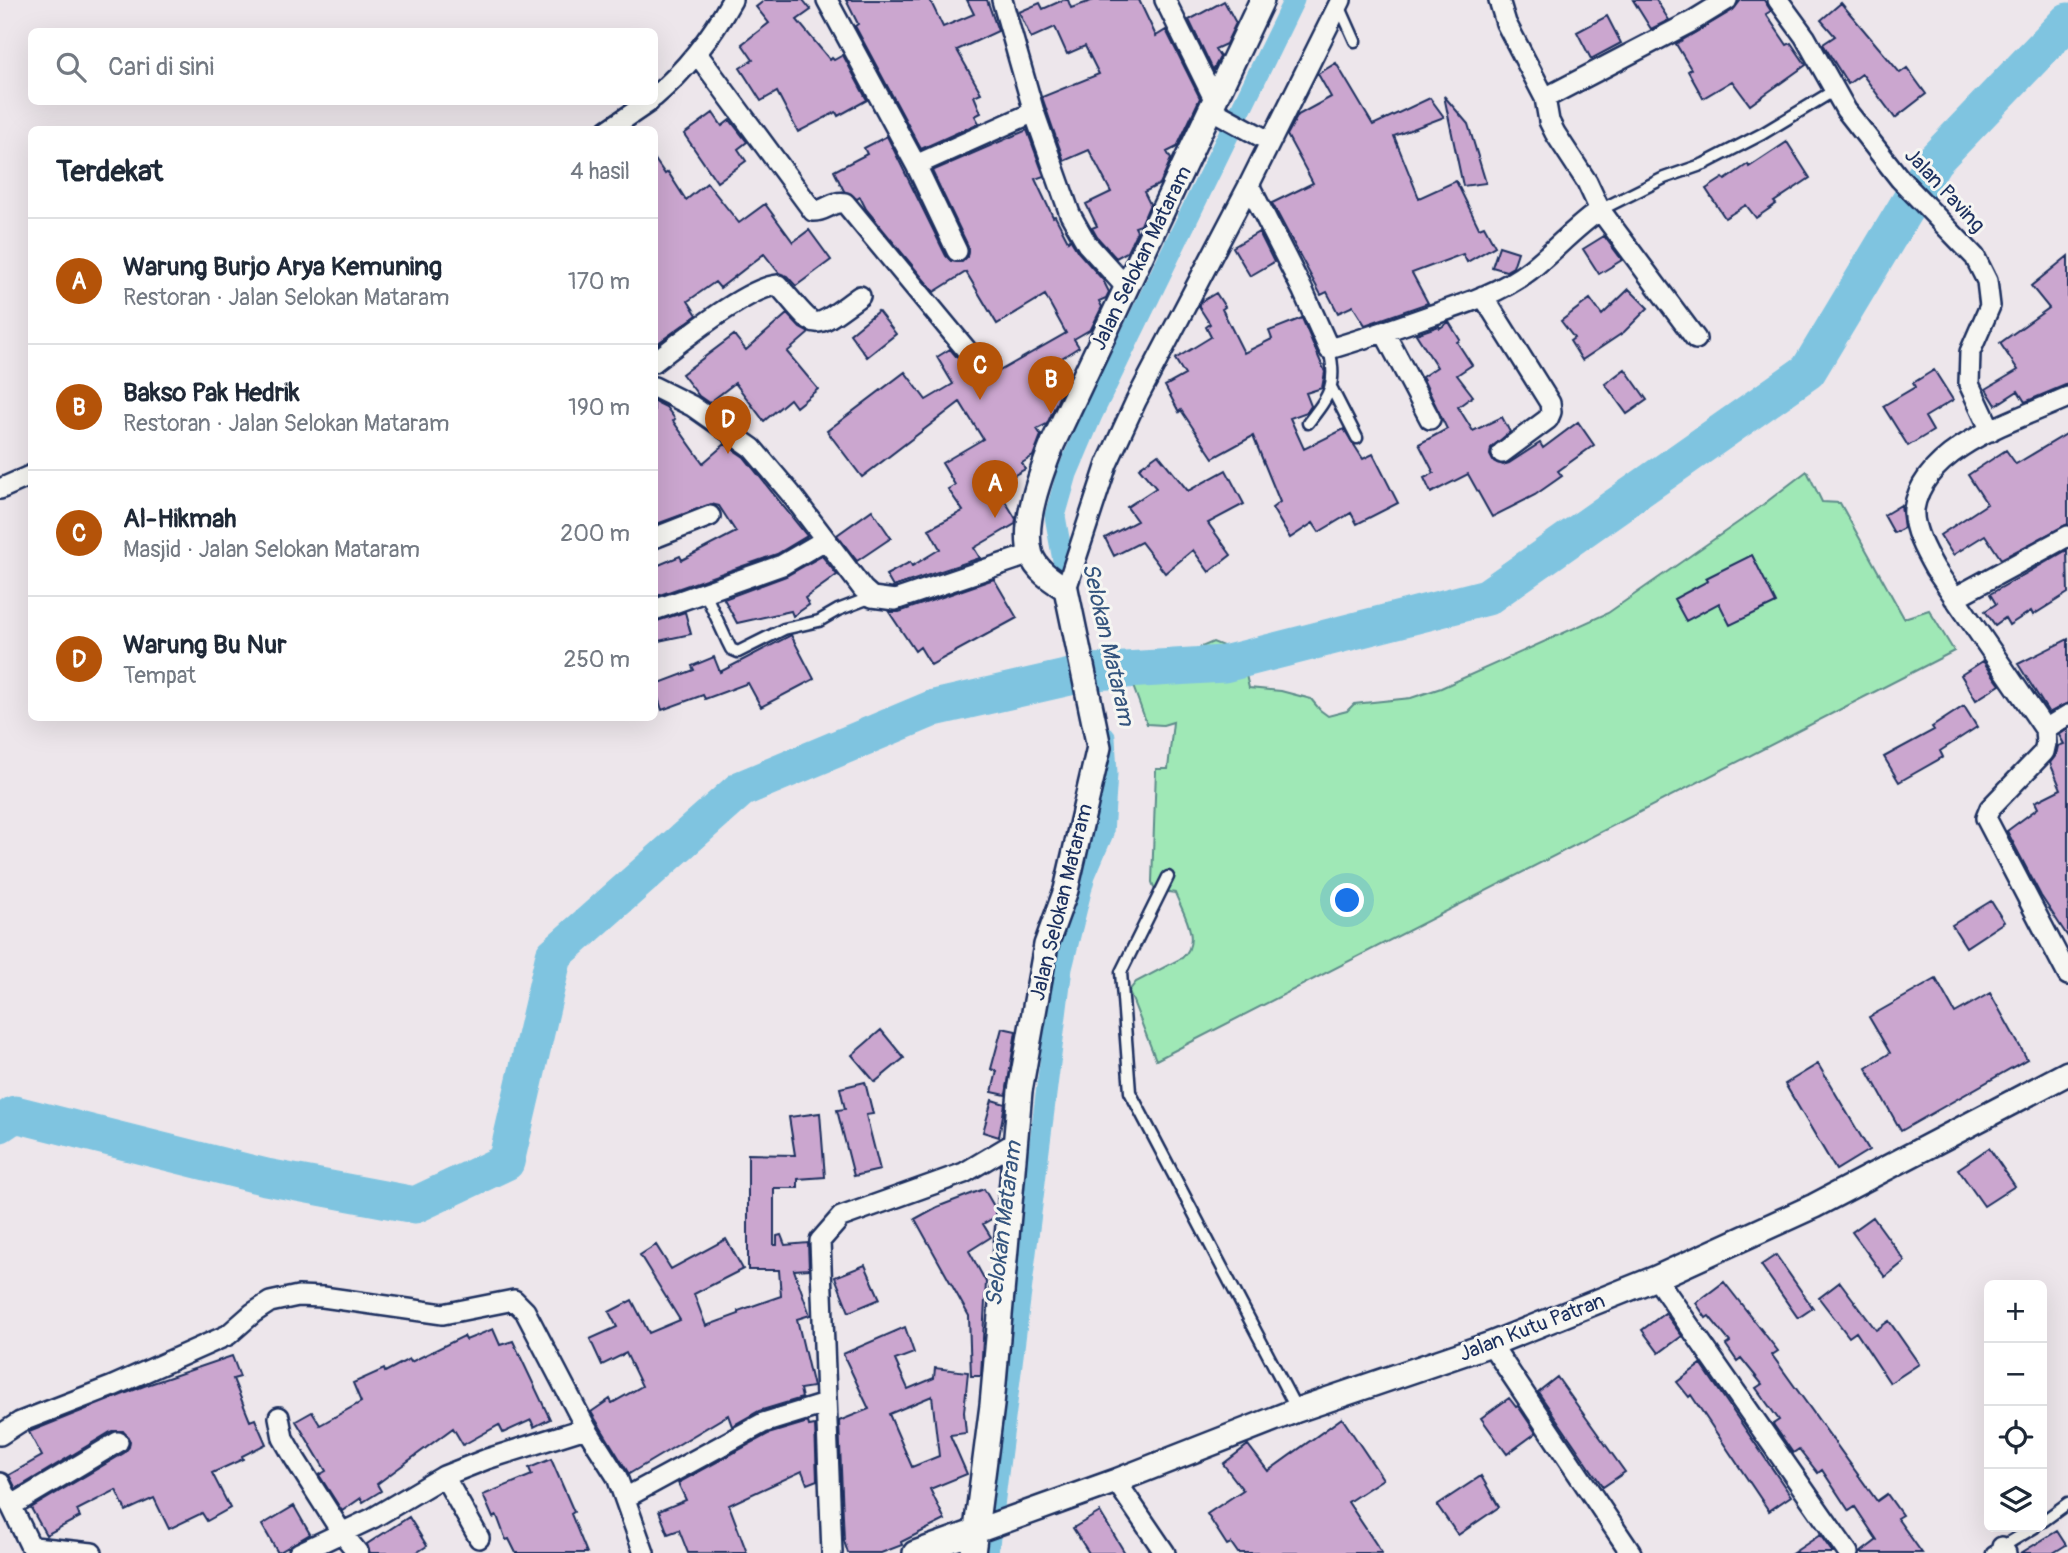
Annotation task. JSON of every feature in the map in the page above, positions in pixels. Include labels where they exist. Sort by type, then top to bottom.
[{"type":"street","points":[[658,93],[698,55],[732,0]]},
{"type":"street","points":[[827,0],[916,165],[957,250]]},
{"type":"street","points":[[1002,0],[1034,112],[1070,215],[1087,244],[1126,287]]},
{"type":"street","points":[[1165,0],[1217,109],[1264,138]]},
{"type":"street","name":"Jalan Selokan Mataram","points":[[978,1537],[1020,1091],[1046,945],[1066,890],[1099,747],[1092,709],[1061,591],[1031,554],[1033,497],[1053,443],[1126,287],[1217,109],[1262,0]]},
{"type":"street","points":[[1499,0],[1506,23],[1545,98],[1549,121],[1555,133],[1587,182],[1600,210],[1696,339]]},
{"type":"street","points":[[1545,98],[1691,22],[1727,0]]},
{"type":"street","name":"Jalan Paving","points":[[1778,0],[1805,37],[1846,110],[1900,179],[1975,257],[1987,281],[1990,306],[1970,352],[1969,384],[1991,431]]},
{"type":"street","points":[[1061,591],[1118,438],[1249,185],[1264,138],[1340,2]]},
{"type":"street","points":[[698,55],[813,211],[820,212],[839,201],[845,203],[974,359]]},
{"type":"street","points":[[614,126],[645,105]]},
{"type":"street","points":[[916,165],[1034,112]]},
{"type":"street","points":[[1249,185],[1303,290],[1329,349],[1483,296],[1529,271],[1600,210]]},
{"type":"street","points":[[658,359],[728,308],[769,286],[778,285],[808,321],[817,324],[860,296]]},
{"type":"street","points":[[1483,296],[1550,403],[1551,412],[1548,419],[1502,453]]},
{"type":"street","points":[[1384,332],[1430,419]]},
{"type":"street","points":[[658,389],[692,406],[752,448],[872,597],[895,600],[911,596],[990,566],[1031,554]]},
{"type":"street","points":[[2068,397],[1955,449],[1923,481],[1914,511],[1922,546],[1954,598],[2045,729],[2046,743],[2043,752],[1990,808],[1986,818],[2068,975]]},
{"type":"street","points":[[0,489],[28,476]]},
{"type":"street","points":[[658,536],[710,516]]},
{"type":"street","points":[[1954,598],[2068,536]]},
{"type":"street","points":[[658,609],[782,565],[825,540]]},
{"type":"street","points":[[2045,729],[2068,715]]},
{"type":"street","name":"Jalan Kutu Patran","points":[[915,1553],[978,1537],[1031,1513],[1297,1410],[1491,1345],[1656,1278],[1814,1206],[2068,1073]]},
{"type":"street","points":[[832,1553],[820,1241],[841,1217],[964,1173],[1016,1142]]},
{"type":"street","points":[[1656,1278],[1848,1553]]},
{"type":"street","points":[[0,1435],[20,1422],[113,1386],[229,1335],[270,1302],[298,1296],[443,1314],[514,1300],[525,1311],[586,1427],[617,1477],[644,1553]]},
{"type":"street","points":[[1491,1345],[1631,1553]]},
{"type":"street","points":[[625,1498],[763,1423],[825,1404]]},
{"type":"street","points":[[279,1417],[283,1438],[342,1533],[358,1553]]},
{"type":"street","points":[[299,1553],[373,1518],[444,1476],[486,1459],[586,1427]]},
{"type":"street","points":[[10,1506],[117,1441]]},
{"type":"street","points":[[444,1476],[479,1538]]},
{"type":"street","points":[[1116,1481],[1165,1553]]},
{"type":"street","points":[[0,1483],[27,1540],[34,1547],[92,1553]]},
{"type":"lane","points":[[1340,2],[1356,41]]},
{"type":"lane","points":[[1600,210],[1762,134],[1835,90]]},
{"type":"lane","points":[[1308,423],[1332,389],[1334,369],[1329,349]]},
{"type":"lane","points":[[1332,389],[1357,438]]},
{"type":"lane","points":[[705,593],[731,649],[737,652],[784,629],[819,621],[838,610],[872,597]]},
{"type":"lane","points":[[1168,877],[1121,972],[1130,1092],[1297,1410]]},
{"type":"lane","points":[[2047,1518],[2068,1503]]},
{"type":"lane","points":[[2000,1551],[2028,1532]]},
{"type":"green space","points":[[1807,471],[1822,502],[1840,503],[1904,618],[1929,610],[1954,651],[1156,1060],[1129,991],[1136,982],[1182,958],[1188,951],[1191,935],[1175,893],[1155,890],[1152,882],[1156,769],[1168,769],[1173,722],[1163,725],[1147,724],[1130,678],[1132,670],[1152,655],[1190,652],[1213,642],[1241,653],[1249,688],[1281,691],[1311,699],[1328,716],[1347,711],[1354,704],[1411,698],[1441,688],[1608,613],[1756,510]]},
{"type":"building","points":[[765,0],[803,0],[811,10],[797,20],[830,60],[843,55],[867,100],[838,116],[836,112],[798,132],[777,92],[761,101],[740,68],[753,60],[742,44],[769,23],[756,7]]},
{"type":"building","points":[[846,0],[930,0],[943,27],[974,14],[967,0],[987,0],[998,31],[957,50],[981,93],[974,96],[981,113],[975,116],[979,123],[921,149],[855,26],[858,24]]},
{"type":"building","points":[[1068,0],[1071,8],[1094,0],[1139,0],[1156,36],[1166,30],[1200,98],[1177,147],[1167,152],[1171,159],[1160,184],[1144,192],[1150,204],[1141,225],[1135,227],[1137,231],[1127,252],[1116,258],[1092,228],[1097,226],[1086,204],[1111,192],[1089,150],[1064,161],[1042,97],[1099,74],[1085,46],[1067,54],[1055,27],[1031,38],[1019,12],[1040,3],[1043,9]]},
{"type":"building","points":[[1633,0],[1656,0],[1669,20],[1651,29]]},
{"type":"building","points":[[1741,0],[1764,0],[1771,11],[1766,14],[1787,45],[1791,43],[1806,65],[1750,105],[1732,81],[1703,98],[1688,71],[1691,69],[1676,44],[1733,10]]},
{"type":"building","points":[[1224,1],[1236,23],[1226,44],[1215,49],[1220,57],[1213,70],[1189,20]]},
{"type":"building","points":[[1841,3],[1900,73],[1907,68],[1926,94],[1895,118],[1862,74],[1848,84],[1823,44],[1835,36],[1821,20]]},
{"type":"building","points":[[1607,16],[1621,43],[1591,59],[1577,32]]},
{"type":"building","points":[[1336,63],[1373,125],[1430,98],[1444,117],[1394,136],[1419,198],[1456,181],[1479,228],[1484,226],[1495,246],[1467,262],[1463,254],[1412,273],[1428,303],[1365,325],[1353,306],[1338,313],[1327,292],[1321,295],[1272,203],[1313,183],[1287,135],[1298,115],[1331,97],[1318,74]]},
{"type":"building","points":[[1444,96],[1468,124],[1486,183],[1463,186]]},
{"type":"building","points":[[713,113],[722,126],[730,120],[747,142],[738,149],[746,161],[717,182],[684,134]]},
{"type":"building","points":[[1027,130],[1044,176],[1035,179],[1053,217],[1055,216],[1068,241],[1070,239],[1103,280],[1109,292],[1106,298],[1099,301],[1102,307],[1091,329],[1074,339],[1079,347],[1057,361],[1067,380],[1047,424],[1037,429],[1041,435],[1033,456],[1022,463],[1025,469],[996,486],[1016,519],[1015,524],[974,548],[980,558],[893,587],[886,575],[910,562],[912,566],[940,549],[929,529],[963,511],[948,489],[955,485],[942,463],[983,439],[960,402],[862,477],[827,431],[905,372],[926,400],[953,384],[937,357],[950,349],[965,367],[973,371],[981,369],[987,378],[1066,333],[1045,295],[997,324],[966,272],[934,292],[866,209],[860,197],[857,199],[844,191],[834,171],[867,154],[864,148],[887,136],[946,256],[951,261],[962,262],[967,257],[968,246],[932,171]]},
{"type":"building","points":[[1787,142],[1810,178],[1774,202],[1776,204],[1756,218],[1746,205],[1725,218],[1706,189],[1748,164],[1749,167]]},
{"type":"building","points":[[658,164],[665,174],[668,172],[686,200],[707,183],[739,223],[765,204],[793,242],[809,230],[831,260],[796,286],[787,276],[779,273],[764,254],[720,288],[715,282],[688,301],[697,315],[658,343]]},
{"type":"building","points":[[1259,232],[1274,262],[1250,276],[1233,247]]},
{"type":"building","points":[[1604,236],[1622,260],[1599,274],[1583,249]]},
{"type":"building","points":[[1499,246],[1518,252],[1513,267],[1506,271],[1492,267]]},
{"type":"building","points":[[2068,256],[2068,384],[2025,402],[2018,391],[1996,405],[1986,389],[2018,370],[2000,343],[2049,308],[2031,286]]},
{"type":"building","points":[[1629,289],[1648,308],[1624,332],[1582,360],[1570,341],[1574,338],[1561,321],[1590,299],[1602,315]]},
{"type":"building","points":[[1216,293],[1225,307],[1222,309],[1244,353],[1272,339],[1269,331],[1302,318],[1325,372],[1322,388],[1306,393],[1311,406],[1307,412],[1290,418],[1304,449],[1344,429],[1363,459],[1373,454],[1398,503],[1357,524],[1351,513],[1319,532],[1313,523],[1290,538],[1272,508],[1280,502],[1253,436],[1213,458],[1181,410],[1179,412],[1165,386],[1185,375],[1175,359],[1211,337],[1206,327],[1210,324],[1199,307],[1201,302]]},
{"type":"building","points":[[878,311],[896,334],[867,357],[850,334]]},
{"type":"building","points":[[787,314],[809,333],[787,352],[818,389],[796,407],[790,399],[764,421],[735,383],[709,403],[699,396],[682,374],[734,335],[746,350]]},
{"type":"building","points":[[1449,322],[1460,340],[1457,342],[1472,365],[1457,375],[1473,396],[1458,407],[1473,431],[1502,417],[1510,432],[1491,448],[1493,461],[1503,465],[1540,443],[1543,448],[1578,422],[1594,445],[1558,471],[1562,476],[1535,495],[1492,517],[1468,474],[1431,493],[1424,478],[1434,473],[1419,444],[1447,429],[1422,377],[1437,367],[1416,334],[1439,326],[1440,328]]},
{"type":"building","points":[[1625,369],[1647,400],[1627,414],[1605,384]]},
{"type":"building","points":[[1934,370],[1953,400],[1925,417],[1933,431],[1908,446],[1883,406],[1915,387],[1913,383]]},
{"type":"building","points":[[658,403],[666,407],[675,419],[673,421],[703,463],[725,444],[744,457],[807,536],[777,554],[658,596],[658,565],[680,556],[682,560],[736,532],[719,506],[711,504],[658,524]]},
{"type":"building","points":[[2068,433],[2068,524],[2001,559],[1985,535],[1953,555],[1940,535],[1987,504],[1968,475],[2006,450],[2016,464]]},
{"type":"building","points":[[1158,454],[1188,491],[1226,470],[1244,504],[1208,523],[1231,555],[1209,572],[1193,550],[1165,573],[1141,542],[1114,556],[1105,538],[1137,521],[1127,507],[1156,488],[1139,468]]},
{"type":"building","points":[[1901,505],[1904,528],[1894,533],[1884,515]]},
{"type":"building","points":[[872,510],[891,538],[857,561],[837,535]]},
{"type":"building","points":[[2067,550],[2068,593],[2033,615],[2031,611],[2009,625],[2005,618],[1995,625],[1985,611],[1996,604],[1990,594]]},
{"type":"building","points":[[1752,555],[1776,603],[1730,625],[1719,603],[1686,621],[1674,599],[1708,581],[1706,578]]},
{"type":"building","points":[[822,556],[837,575],[805,598],[809,605],[793,616],[791,611],[737,623],[724,599],[786,576]]},
{"type":"building","points":[[994,579],[1017,618],[931,665],[920,647],[915,651],[889,612],[899,612]]},
{"type":"building","points":[[685,612],[691,634],[658,641],[658,621]]},
{"type":"building","points":[[791,635],[814,679],[761,707],[748,683],[705,699],[703,695],[662,710],[658,684],[694,670],[692,666],[714,657],[720,672]]},
{"type":"building","points":[[2068,639],[2068,703],[2049,713],[2018,664]]},
{"type":"building","points":[[1983,661],[2000,685],[1976,700],[1961,675]]},
{"type":"building","points":[[1964,706],[1977,727],[1940,751],[1943,757],[1899,782],[1884,757],[1934,730],[1932,727]]},
{"type":"building","points":[[2068,729],[2068,937],[2041,896],[2007,831],[2038,808],[2035,802],[2061,789],[2050,763],[2058,746],[2064,744],[2059,735]]},
{"type":"building","points":[[1991,901],[2004,922],[1966,947],[1952,925]]},
{"type":"building","points":[[1936,979],[1955,1013],[1990,993],[2027,1059],[1901,1131],[1866,1068],[1890,1053],[1869,1017]]},
{"type":"building","points":[[1002,1028],[1016,1031],[1006,1095],[992,1092],[997,1071],[991,1069]]},
{"type":"building","points":[[881,1030],[904,1058],[875,1082],[852,1055]]},
{"type":"building","points":[[1818,1064],[1869,1150],[1836,1170],[1785,1084]]},
{"type":"building","points":[[865,1082],[873,1114],[866,1115],[880,1170],[854,1176],[837,1110],[845,1109],[840,1088]]},
{"type":"building","points":[[992,1100],[1005,1104],[999,1137],[983,1132]]},
{"type":"building","points":[[820,1113],[825,1177],[798,1179],[798,1188],[774,1188],[774,1245],[777,1245],[777,1236],[781,1235],[785,1245],[808,1243],[809,1269],[794,1270],[810,1315],[797,1319],[813,1387],[800,1389],[802,1398],[759,1411],[732,1426],[728,1415],[629,1474],[591,1412],[610,1399],[612,1403],[642,1386],[626,1353],[602,1365],[590,1339],[617,1327],[609,1312],[632,1300],[649,1333],[680,1320],[640,1255],[656,1245],[671,1269],[726,1239],[743,1269],[694,1294],[706,1326],[781,1296],[779,1270],[748,1270],[748,1154],[795,1155],[789,1117]]},
{"type":"building","points":[[1989,1148],[2015,1186],[1984,1206],[1958,1169]]},
{"type":"building","points":[[984,1189],[995,1208],[995,1217],[983,1224],[991,1237],[969,1251],[986,1282],[981,1376],[971,1376],[969,1316],[915,1219],[937,1207]]},
{"type":"building","points":[[1873,1217],[1905,1261],[1885,1277],[1852,1232]]},
{"type":"building","points":[[1776,1255],[1813,1308],[1798,1318],[1761,1265]]},
{"type":"building","points":[[865,1265],[880,1299],[849,1312],[835,1277]]},
{"type":"building","points":[[1724,1282],[1778,1351],[1772,1355],[1877,1501],[1887,1494],[1902,1515],[1897,1518],[1922,1553],[1860,1553],[1877,1540],[1855,1507],[1849,1511],[1822,1470],[1818,1473],[1799,1449],[1793,1453],[1773,1424],[1779,1420],[1756,1388],[1762,1384],[1741,1358],[1737,1361],[1726,1345],[1730,1342],[1709,1316],[1706,1318],[1696,1303]]},
{"type":"building","points":[[1840,1282],[1876,1330],[1889,1321],[1919,1364],[1890,1383],[1856,1332],[1849,1337],[1819,1298]]},
{"type":"building","points":[[1665,1313],[1682,1336],[1659,1353],[1642,1330]]},
{"type":"building","points":[[905,1327],[914,1353],[895,1360],[908,1389],[934,1378],[935,1368],[968,1372],[964,1412],[966,1433],[950,1435],[967,1474],[930,1489],[945,1520],[901,1542],[902,1545],[881,1553],[848,1553],[844,1541],[839,1421],[869,1409],[843,1354]],"holes":[[[932,1396],[939,1456],[912,1467],[889,1414]]]},
{"type":"building","points":[[493,1329],[500,1345],[513,1341],[550,1419],[534,1427],[531,1420],[503,1433],[499,1425],[463,1445],[453,1428],[377,1484],[381,1491],[363,1502],[361,1498],[342,1511],[319,1475],[326,1471],[296,1421],[312,1412],[320,1425],[361,1402],[353,1383],[384,1369],[385,1372],[409,1359],[411,1362],[464,1336],[466,1340]]},
{"type":"building","points":[[232,1356],[240,1377],[233,1379],[250,1421],[255,1419],[266,1444],[242,1456],[243,1459],[212,1473],[230,1508],[207,1521],[202,1513],[169,1529],[154,1498],[126,1511],[116,1490],[77,1510],[80,1517],[46,1535],[31,1508],[124,1453],[130,1441],[123,1431],[112,1431],[16,1489],[9,1475],[42,1456],[29,1432],[144,1386]]},
{"type":"building","points":[[1701,1364],[1791,1496],[1769,1511],[1691,1395],[1689,1397],[1677,1382]]},
{"type":"building","points":[[1557,1377],[1625,1472],[1603,1487],[1538,1392]]},
{"type":"building","points":[[1509,1398],[1518,1406],[1536,1433],[1507,1454],[1481,1418]]},
{"type":"building","points":[[1342,1418],[1383,1479],[1348,1502],[1382,1553],[1238,1553],[1231,1543],[1227,1545],[1207,1514],[1243,1490],[1223,1464],[1248,1445],[1268,1471]]},
{"type":"building","points":[[808,1422],[809,1426],[815,1425],[817,1480],[807,1484],[802,1471],[729,1505],[747,1553],[688,1553],[679,1530],[668,1534],[659,1511],[686,1500],[678,1483],[768,1434]]},
{"type":"building","points":[[551,1459],[574,1512],[571,1514],[587,1553],[516,1553],[509,1539],[506,1540],[497,1516],[493,1518],[483,1495],[532,1475],[529,1468]]},
{"type":"building","points":[[1481,1476],[1499,1507],[1458,1535],[1437,1505]]},
{"type":"building","points":[[294,1506],[310,1534],[278,1553],[262,1525]]},
{"type":"building","points":[[1100,1512],[1125,1553],[1089,1553],[1073,1528]]},
{"type":"building","points":[[409,1517],[427,1546],[416,1553],[370,1553],[367,1544]]},
{"type":"building","points":[[2057,1531],[2066,1545],[2053,1553],[2021,1553]]},
{"type":"building","points":[[1820,1535],[1833,1553],[1793,1553]]},
{"type":"waterway","name":"Selokan Mataram","points":[[1069,594],[1055,516],[1067,474],[1092,415],[1294,0]]},
{"type":"waterway","points":[[0,1124],[15,1114],[266,1177],[415,1205],[506,1162],[554,955],[741,789],[934,708],[1092,672],[1224,664],[1487,597],[1808,371],[1934,161],[2068,21]]},
{"type":"waterway","name":"Selokan Mataram","points":[[988,1553],[1062,968],[1085,875],[1103,833],[1107,774],[1105,737]]},
{"type":"place","name":"Al-Hikmah","points":[[980,400]]},
{"type":"place","name":"Bakso Pak Hedrik","points":[[1051,414]]},
{"type":"place","name":"Warung Bu Nur","points":[[728,454]]},
{"type":"place","name":"Warung Burjo Arya Kemuning","points":[[995,518]]}]
